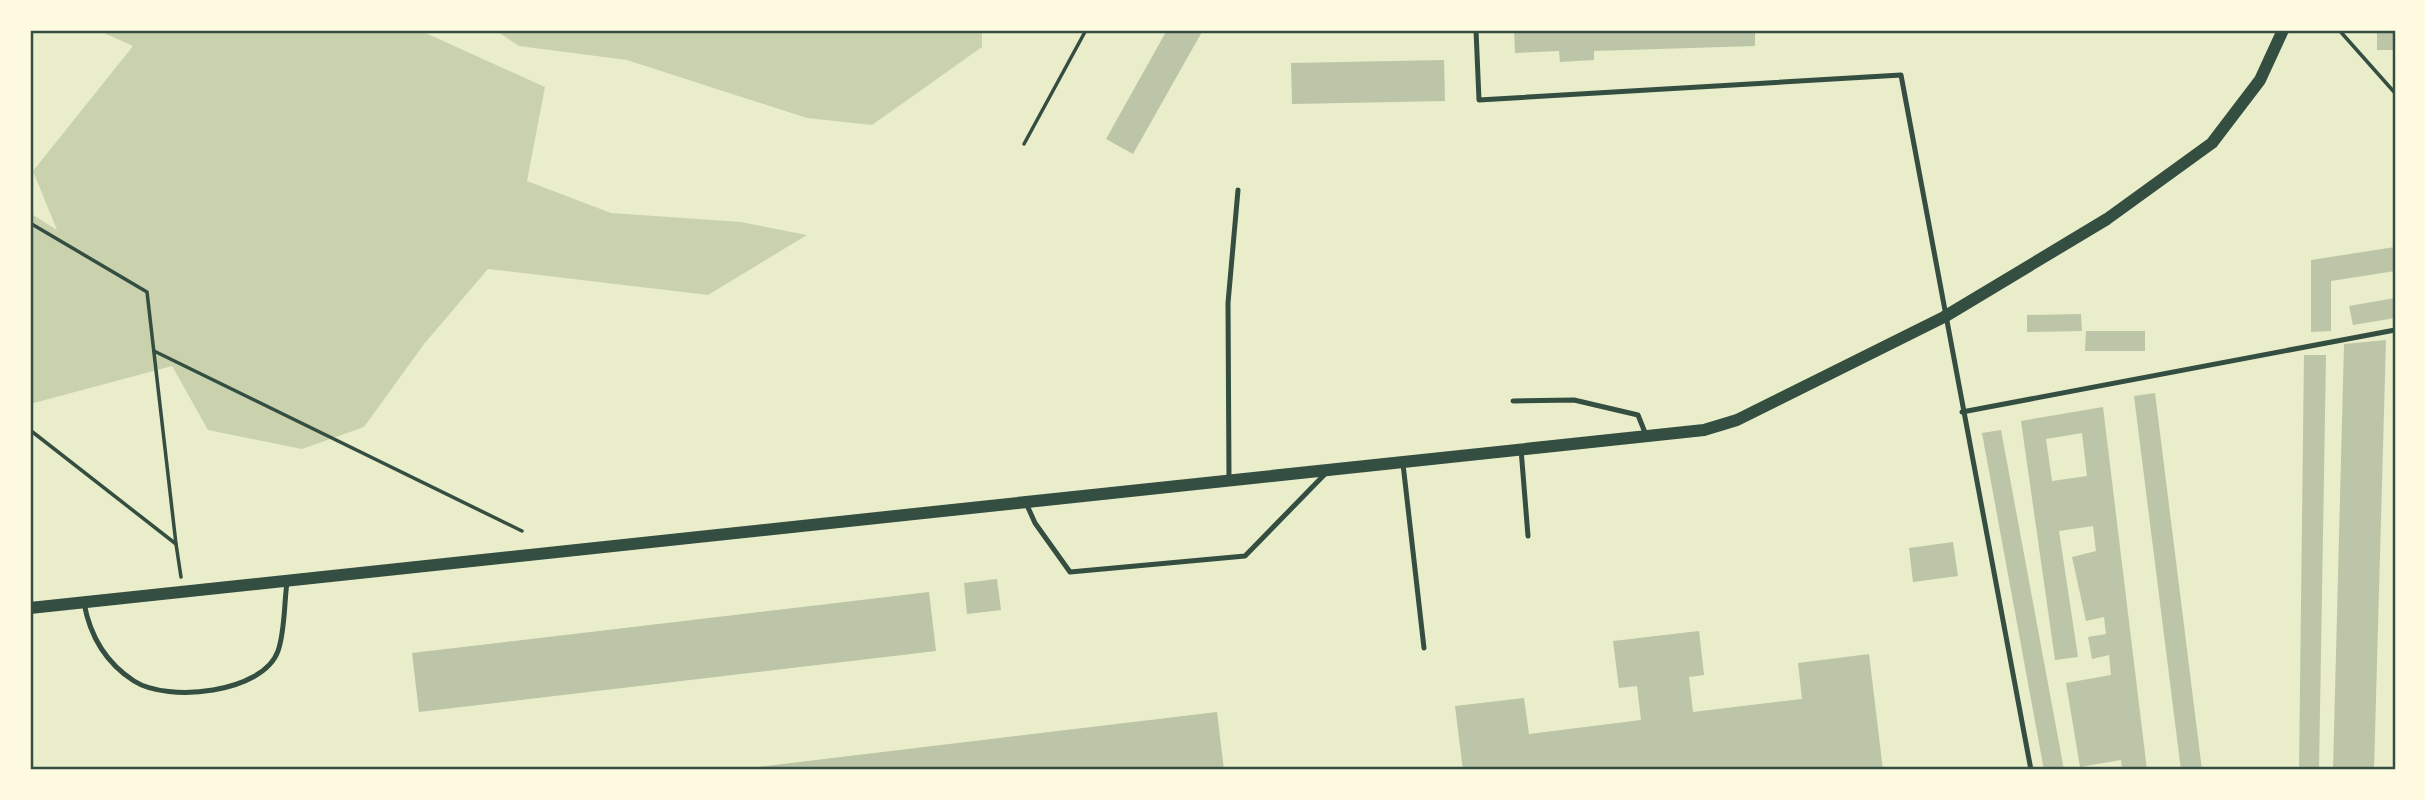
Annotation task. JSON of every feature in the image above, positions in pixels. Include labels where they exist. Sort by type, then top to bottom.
[{"type":"street","points":[[30,608],[1521,447],[1704,430],[1737,420],[1944,317],[2107,219],[2212,143],[2260,80],[2283,30]]},
{"type":"lane","points":[[1476,30],[1479,100],[1901,75],[1944,317],[2031,770]]},
{"type":"lane","points":[[1229,479],[1228,303],[1238,190]]},
{"type":"lane","points":[[1962,412],[2395,330]]},
{"type":"lane","points":[[1513,401],[1574,400],[1639,415],[1646,435]]},
{"type":"lane","points":[[1521,447],[1528,536]]},
{"type":"lane","points":[[1402,460],[1424,648]]},
{"type":"lane","points":[[1026,502],[1035,523],[1070,572],[1245,556],[1332,468]]},
{"type":"lane","points":[[84,603],[89,626],[102,652],[136,682],[170,693],[228,688],[261,674],[278,652],[287,582]]},
{"type":"path","points":[[1024,144],[1086,30]]},
{"type":"path","points":[[2339,30],[2395,93]]},
{"type":"path","points":[[30,223],[147,292],[183,593]]},
{"type":"path","points":[[154,352],[522,531]]},
{"type":"path","points":[[30,430],[176,544]]},
{"type":"green space","points":[[97,30],[419,30],[545,87],[527,181],[611,213],[741,222],[807,235],[708,295],[488,269],[424,344],[364,427],[302,449],[208,430],[172,366],[30,404],[30,213],[57,230],[33,171],[133,46]]},
{"type":"green space","points":[[495,30],[982,30],[982,47],[872,125],[807,118],[627,60],[519,46]]},
{"type":"building","points":[[1167,30],[1203,30],[1133,154],[1106,139]]},
{"type":"building","points":[[1514,30],[1755,30],[1755,46],[1594,51],[1594,60],[1560,62],[1559,51],[1515,53]]},
{"type":"building","points":[[2377,30],[2395,30],[2395,50],[2377,50]]},
{"type":"building","points":[[1444,60],[1445,101],[1292,104],[1291,63]]},
{"type":"building","points":[[2395,247],[2395,271],[2331,281],[2331,331],[2311,332],[2311,260]]},
{"type":"building","points":[[2395,298],[2395,318],[2353,325],[2349,306]]},
{"type":"building","points":[[2081,314],[2082,331],[2027,332],[2027,315]]},
{"type":"building","points":[[2086,331],[2145,331],[2145,351],[2085,351]]},
{"type":"building","points":[[2386,340],[2374,770],[2333,770],[2344,344]]},
{"type":"building","points":[[2304,355],[2326,355],[2319,770],[2299,770]]},
{"type":"building","points":[[2155,393],[2202,770],[2181,770],[2134,396]]},
{"type":"building","points":[[2103,407],[2147,770],[2122,770],[2121,760],[2080,767],[2066,683],[2111,675],[2109,655],[2092,659],[2088,637],[2106,634],[2104,617],[2086,621],[2072,557],[2096,551],[2093,526],[2059,531],[2078,657],[2055,660],[2021,421]],"holes":[[[2082,433],[2087,476],[2052,481],[2046,439]]]},
{"type":"building","points":[[2001,430],[2064,770],[2044,770],[1982,433]]},
{"type":"building","points":[[1953,542],[1958,576],[1913,582],[1909,548]]},
{"type":"building","points":[[997,579],[1001,610],[967,614],[964,583]]},
{"type":"building","points":[[929,592],[936,651],[419,712],[412,653]]},
{"type":"building","points":[[1699,631],[1704,675],[1689,677],[1693,712],[1802,699],[1798,663],[1869,654],[1883,770],[1463,770],[1455,706],[1524,698],[1529,734],[1641,720],[1637,686],[1619,688],[1613,641]]},
{"type":"building","points":[[1217,712],[1224,770],[741,769]]}]
